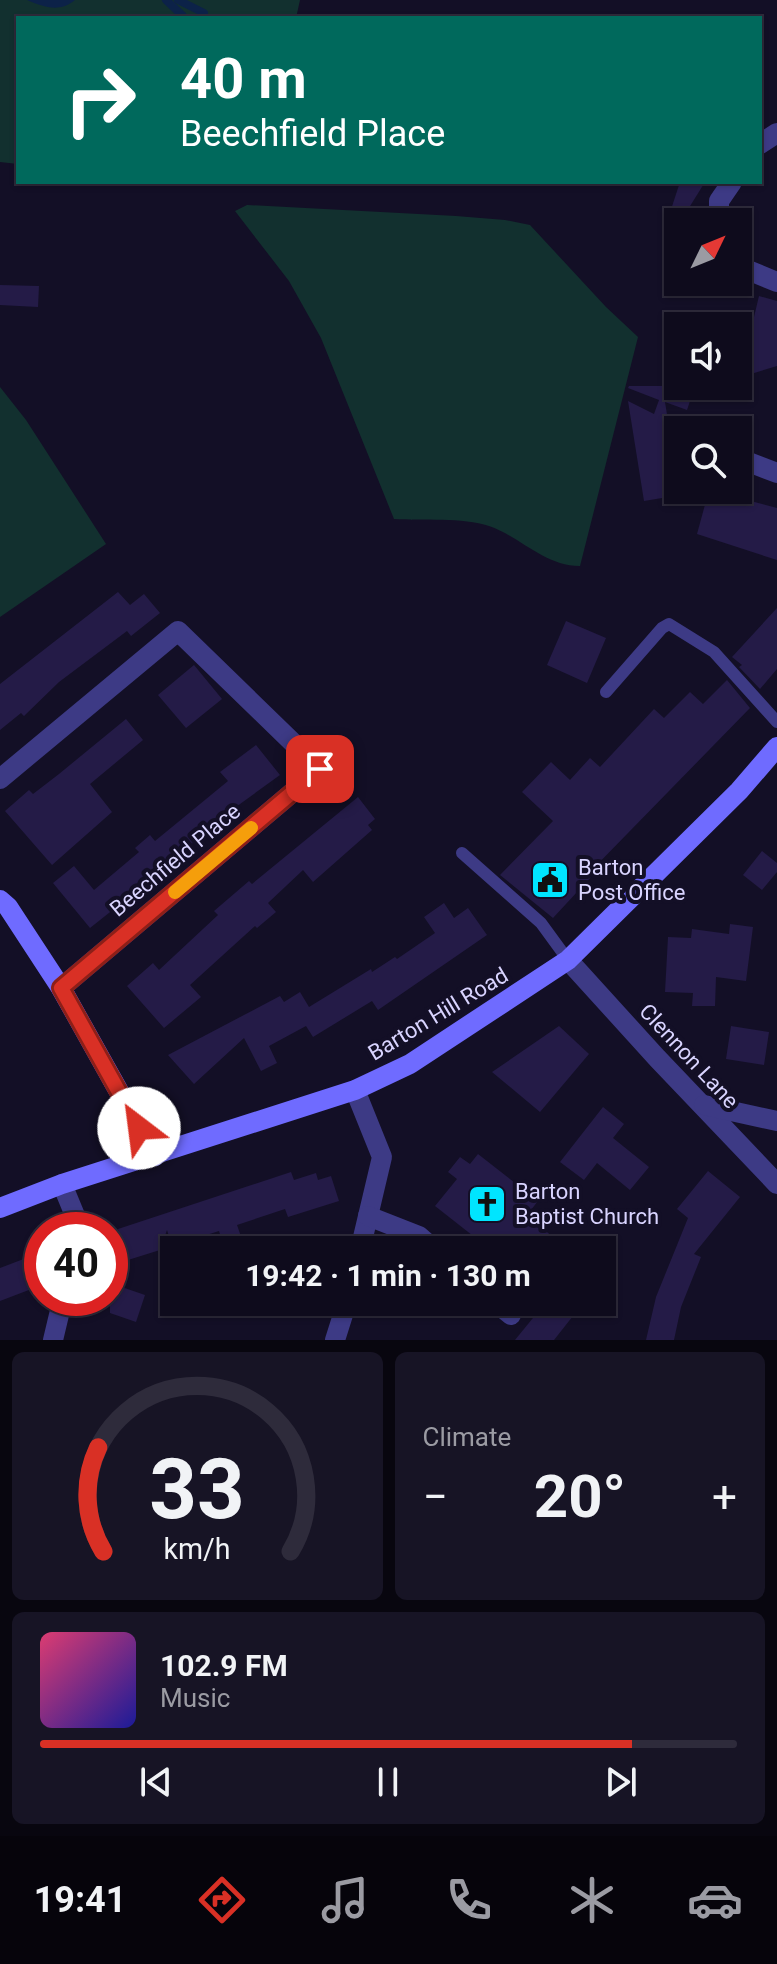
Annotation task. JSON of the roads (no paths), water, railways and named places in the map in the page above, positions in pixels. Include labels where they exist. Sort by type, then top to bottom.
[{"type":"street","points":[[719,208],[719,201],[731,184]]},
{"type":"street","points":[[752,272],[777,282]]},
{"type":"street","points":[[752,463],[777,473]]},
{"type":"street","name":"Beechfield Place","points":[[0,779],[178,631],[320,769],[61,988]]},
{"type":"street","name":"Barton Hill Road","points":[[0,1208],[251,1121],[355,1090],[410,1064],[568,960],[739,791],[777,747]]},
{"type":"street","points":[[0,900],[8,907],[61,988],[155,1156]]},
{"type":"street","name":"Clennon Lane","points":[[568,960],[777,1184]]},
{"type":"street","points":[[355,1090],[382,1157],[363,1236]]},
{"type":"street","points":[[704,1105],[777,1121]]},
{"type":"street","points":[[62,1184],[74,1212]]},
{"type":"street","points":[[368,1216],[419,1236]]},
{"type":"street","points":[[53,1340],[59,1316]]},
{"type":"street","points":[[335,1340],[343,1316]]},
{"type":"lane","points":[[606,692],[662,628],[669,624],[714,652],[777,722]]},
{"type":"lane","points":[[462,853],[541,923],[568,960]]},
{"type":"water","points":[[27,0],[75,0],[57,8]]},
{"type":"waterway","points":[[166,0],[183,16]]},
{"type":"waterway","points":[[178,0],[204,13]]},
{"type":"place","name":"Barton Post Office","points":[[550,880]]},
{"type":"place","name":"Barton Baptist Church","points":[[487,1204]]}]
